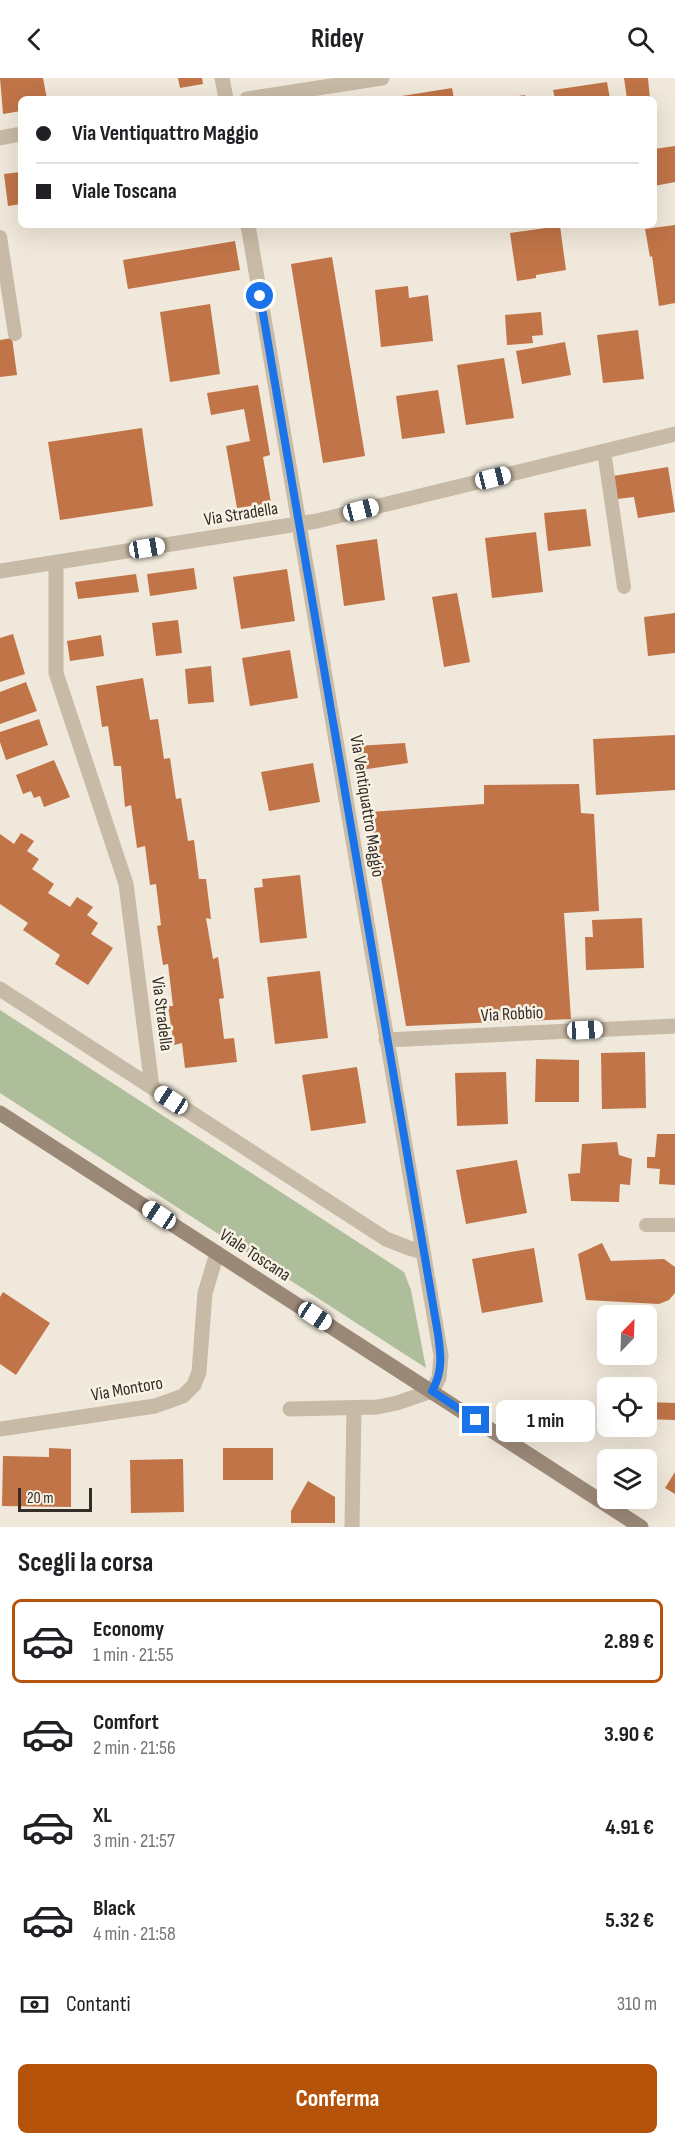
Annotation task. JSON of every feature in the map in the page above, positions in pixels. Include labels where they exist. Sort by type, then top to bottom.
[{"type":"street","points":[[222,78],[225,96]]},
{"type":"street","points":[[266,96],[382,78]]},
{"type":"street","points":[[0,138],[18,135]]},
{"type":"street","name":"Via Ventiquattro Maggio","points":[[249,228],[441,1356],[440,1377],[432,1391]]},
{"type":"street","name":"Via Stradella","points":[[0,571],[300,524],[675,434]]},
{"type":"street","name":"Via Stradella","points":[[56,563],[56,673],[123,874],[152,1087]]},
{"type":"street","points":[[0,989],[386,1239],[423,1252]]},
{"type":"street","name":"Via Robbio","points":[[386,1040],[675,1026]]},
{"type":"street","name":"Viale Toscana","points":[[0,1113],[641,1527]]},
{"type":"street","name":"Via Montoro","points":[[0,1429],[155,1406],[183,1396],[194,1385],[199,1371],[206,1293],[217,1253]]},
{"type":"street","points":[[291,1409],[388,1405],[432,1391]]},
{"type":"street","points":[[352,1527],[354,1408]]},
{"type":"lane","points":[[0,237],[15,334]]},
{"type":"lane","points":[[604,451],[624,587]]},
{"type":"lane","points":[[646,1225],[675,1225]]},
{"type":"green space","points":[[0,1010],[404,1272],[411,1290],[426,1368],[0,1093]]},
{"type":"building","points":[[0,78],[43,78],[46,96],[18,96],[18,112],[3,114]]},
{"type":"building","points":[[178,78],[202,78],[203,84],[180,88]]},
{"type":"building","points":[[624,78],[648,78],[650,96],[627,96]]},
{"type":"building","points":[[607,82],[609,96],[554,96],[553,90]]},
{"type":"building","points":[[452,88],[453,96],[402,96]]},
{"type":"building","points":[[675,146],[675,182],[657,185],[657,149]]},
{"type":"building","points":[[18,172],[18,204],[8,206],[4,174]]},
{"type":"building","points":[[675,225],[675,303],[659,306],[652,256],[650,257],[645,229]]},
{"type":"building","points":[[560,228],[566,270],[517,281],[510,233]]},
{"type":"building","points":[[235,241],[240,270],[128,289],[123,260]]},
{"type":"building","points":[[332,257],[365,456],[323,463],[291,264]]},
{"type":"building","points":[[408,286],[409,298],[428,295],[433,341],[381,347],[375,290]]},
{"type":"building","points":[[210,304],[220,374],[170,382],[160,312]]},
{"type":"building","points":[[541,312],[543,335],[532,336],[533,343],[507,345],[505,315]]},
{"type":"building","points":[[638,330],[644,379],[603,383],[597,335]]},
{"type":"building","points":[[12,338],[17,375],[0,377],[0,340]]},
{"type":"building","points":[[565,342],[571,375],[522,384],[516,351]]},
{"type":"building","points":[[504,358],[514,418],[466,425],[457,365]]},
{"type":"building","points":[[258,385],[270,455],[263,457],[271,503],[237,508],[226,446],[250,441],[244,409],[211,415],[207,393]]},
{"type":"building","points":[[438,390],[445,433],[402,439],[396,396]]},
{"type":"building","points":[[142,428],[153,506],[60,520],[48,442]]},
{"type":"building","points":[[668,467],[675,512],[638,518],[634,497],[617,499],[613,476]]},
{"type":"building","points":[[586,509],[591,546],[548,551],[544,513]]},
{"type":"building","points":[[536,532],[543,592],[492,598],[485,538]]},
{"type":"building","points":[[377,539],[385,600],[344,606],[336,545]]},
{"type":"building","points":[[194,568],[197,589],[150,596],[147,574]]},
{"type":"building","points":[[287,569],[295,621],[241,629],[233,577]]},
{"type":"building","points":[[136,574],[139,592],[78,599],[75,582]]},
{"type":"building","points":[[457,593],[470,662],[444,667],[432,597]]},
{"type":"building","points":[[675,613],[675,653],[648,656],[644,617]]},
{"type":"building","points":[[178,620],[182,653],[156,656],[152,623]]},
{"type":"building","points":[[13,634],[25,674],[0,682],[0,638]]},
{"type":"building","points":[[101,635],[104,656],[70,661],[67,641]]},
{"type":"building","points":[[290,650],[298,698],[250,706],[242,658]]},
{"type":"building","points":[[211,666],[214,702],[188,704],[185,669]]},
{"type":"building","points":[[143,678],[150,720],[158,719],[164,759],[170,758],[176,799],[181,798],[188,841],[194,840],[199,879],[206,879],[211,919],[206,918],[213,959],[218,957],[224,998],[219,999],[224,1039],[234,1038],[237,1062],[185,1068],[182,1043],[174,1045],[168,1006],[173,1006],[168,964],[163,965],[157,926],[161,925],[156,884],[150,885],[145,846],[137,848],[131,805],[125,807],[121,766],[114,766],[108,726],[102,727],[96,686]]},
{"type":"building","points":[[26,682],[37,711],[0,724],[0,692]]},
{"type":"building","points":[[39,719],[48,745],[6,760],[0,742],[0,732]]},
{"type":"building","points":[[675,735],[675,790],[596,795],[593,739]]},
{"type":"building","points":[[405,743],[408,763],[361,770],[357,746]]},
{"type":"building","points":[[54,760],[70,797],[44,807],[40,796],[34,798],[31,791],[23,794],[16,775]]},
{"type":"building","points":[[313,763],[320,802],[269,811],[261,772]]},
{"type":"building","points":[[579,784],[581,813],[594,814],[599,911],[564,913],[571,1019],[406,1026],[370,812],[484,804],[484,785]]},
{"type":"building","points":[[21,833],[34,841],[27,851],[39,859],[32,869],[54,884],[48,893],[70,907],[77,897],[93,907],[87,915],[98,923],[91,934],[113,948],[88,985],[55,964],[60,955],[23,930],[28,923],[0,904],[0,834],[14,844]]},
{"type":"building","points":[[300,875],[307,938],[260,943],[254,888],[263,887],[262,879]]},
{"type":"building","points":[[642,918],[644,968],[586,970],[585,937],[593,937],[592,920]]},
{"type":"building","points":[[320,971],[328,1038],[275,1044],[267,977]]},
{"type":"building","points":[[645,1052],[646,1108],[602,1109],[601,1053]]},
{"type":"building","points":[[536,1059],[579,1060],[579,1102],[535,1102]]},
{"type":"building","points":[[357,1067],[366,1123],[311,1131],[302,1075]]},
{"type":"building","points":[[506,1072],[508,1124],[457,1126],[455,1073]]},
{"type":"building","points":[[657,1134],[675,1134],[675,1185],[659,1184],[660,1169],[647,1168],[647,1157],[655,1157]]},
{"type":"building","points":[[617,1142],[619,1155],[632,1159],[630,1185],[620,1184],[619,1202],[571,1201],[568,1174],[580,1173],[582,1144]]},
{"type":"building","points":[[517,1160],[527,1213],[466,1224],[456,1170]]},
{"type":"building","points":[[602,1243],[611,1261],[664,1259],[675,1267],[675,1293],[669,1300],[659,1304],[586,1300],[578,1254]]},
{"type":"building","points":[[534,1248],[543,1302],[482,1313],[472,1259]]},
{"type":"building","points":[[3,1292],[50,1323],[16,1375],[0,1364],[0,1297]]},
{"type":"building","points":[[657,1402],[675,1403],[675,1420],[657,1419]]},
{"type":"building","points":[[49,1448],[71,1449],[71,1507],[2,1506],[3,1456],[49,1457]]},
{"type":"building","points":[[223,1448],[273,1448],[273,1480],[223,1480]]},
{"type":"building","points":[[183,1459],[184,1512],[131,1513],[130,1460]]},
{"type":"building","points":[[675,1472],[675,1494],[665,1488]]},
{"type":"building","points":[[308,1481],[335,1497],[335,1523],[291,1523],[291,1511]]},
{"type":"route","points":[[260,296],[438,1334],[441,1356],[440,1377],[432,1391],[476,1420]]}]
